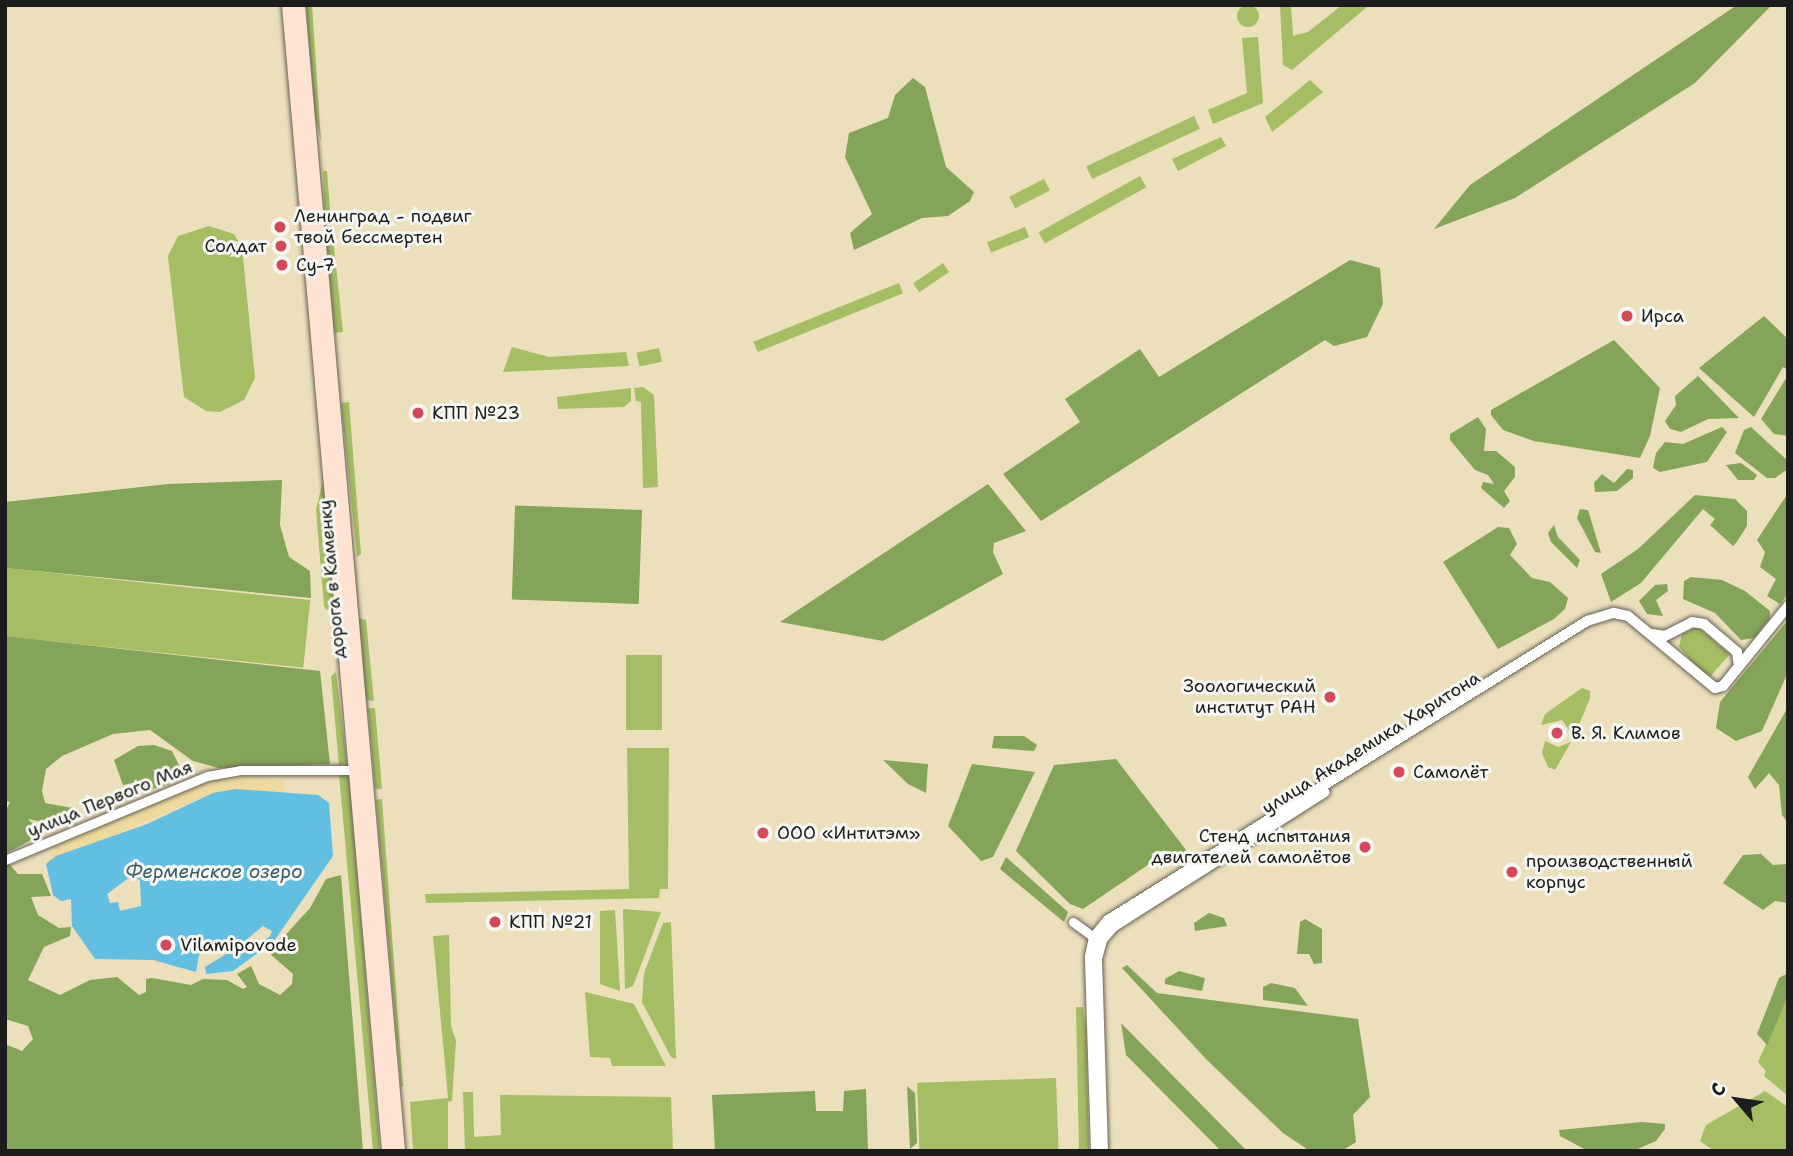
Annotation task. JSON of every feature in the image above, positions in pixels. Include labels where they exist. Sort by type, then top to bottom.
[{"type":"main road","name":"дорога в Каменку","points":[[288,5],[388,1151]]},
{"type":"main road","name":"дорога в Каменку","points":[[299,5],[399,1151]]},
{"type":"street","name":"улица Академика Харитона","points":[[1103,1151],[1099,948],[1107,933],[1122,921],[1598,617],[1620,613],[1652,634],[1711,688],[1723,685],[1788,606]]},
{"type":"street","points":[[1652,634],[1665,636],[1692,622],[1704,624],[1737,652],[1739,666]]},
{"type":"street","points":[[1678,631],[1674,648],[1678,658]]},
{"type":"street","points":[[1737,652],[1750,651]]},
{"type":"street","name":"улица Академика Харитона","points":[[1094,937],[1127,908],[1422,728]]},
{"type":"street","name":"улица Первого Мая","points":[[5,860],[207,776],[241,770],[355,770]]},
{"type":"street","points":[[1073,922],[1094,937],[1090,956],[1096,1151]]},
{"type":"green space","points":[[306,5],[312,5],[321,141],[315,116]]},
{"type":"green space","points":[[1248,5],[1256,8],[1259,16],[1256,24],[1248,27],[1240,24],[1237,16],[1240,8]]},
{"type":"green space","points":[[1280,5],[1291,5],[1293,36],[1308,32],[1342,5],[1367,7],[1292,70],[1283,65]]},
{"type":"green space","points":[[1737,5],[1772,5],[1695,83],[1515,198],[1434,229],[1470,185]]},
{"type":"green space","points":[[1258,37],[1263,103],[1213,124],[1208,110],[1247,93],[1242,38]]},
{"type":"green space","points":[[913,78],[925,87],[946,167],[974,192],[970,201],[948,216],[922,218],[854,250],[850,233],[872,214],[845,157],[849,133],[888,118],[895,95]]},
{"type":"green space","points":[[1310,80],[1323,92],[1272,132],[1265,117]]},
{"type":"green space","points":[[1194,116],[1200,129],[1092,179],[1086,166]]},
{"type":"green space","points":[[1221,137],[1226,146],[1178,171],[1172,159]]},
{"type":"green space","points":[[323,171],[327,171],[331,220],[325,226]]},
{"type":"green space","points":[[1140,176],[1146,187],[1045,244],[1039,232]]},
{"type":"green space","points":[[1044,179],[1050,191],[1015,208],[1009,197]]},
{"type":"green space","points":[[209,226],[234,234],[242,247],[255,378],[244,400],[220,412],[206,411],[184,397],[168,256],[178,236]]},
{"type":"green space","points":[[1025,227],[1029,237],[991,253],[987,242]]},
{"type":"green space","points":[[326,234],[333,237],[343,332],[334,333]]},
{"type":"green space","points":[[1350,260],[1380,268],[1383,304],[1367,337],[1334,346],[1325,340],[1041,521],[1003,474],[1080,422],[1065,399],[1140,349],[1159,377]]},
{"type":"green space","points":[[943,263],[949,272],[919,292],[913,283]]},
{"type":"green space","points":[[899,283],[903,293],[758,352],[753,342]]},
{"type":"green space","points":[[1764,316],[1788,339],[1788,370],[1783,367],[1754,417],[1699,368]]},
{"type":"green space","points":[[1614,340],[1660,388],[1650,436],[1640,458],[1534,441],[1503,430],[1491,415],[1491,410]]},
{"type":"green space","points":[[512,347],[549,357],[626,352],[629,366],[503,372]]},
{"type":"green space","points":[[659,348],[662,362],[639,366],[637,353]]},
{"type":"green space","points":[[1788,375],[1788,436],[1774,434],[1761,419]]},
{"type":"green space","points":[[1698,376],[1739,418],[1708,419],[1681,432],[1670,429],[1665,421],[1676,405],[1675,396]]},
{"type":"green space","points":[[643,387],[654,395],[658,487],[643,488],[641,402],[636,401],[634,388]]},
{"type":"green space","points":[[631,388],[631,401],[624,407],[558,409],[557,397]]},
{"type":"green space","points":[[349,402],[361,554],[357,557],[341,403]]},
{"type":"green space","points":[[1478,417],[1486,429],[1484,451],[1496,451],[1515,467],[1515,477],[1504,491],[1510,501],[1504,508],[1481,488],[1483,482],[1494,484],[1488,475],[1475,470],[1450,440],[1450,434]]},
{"type":"green space","points":[[1722,427],[1727,432],[1707,462],[1660,472],[1653,468],[1656,453],[1665,442],[1683,444]]},
{"type":"green space","points":[[1751,427],[1788,461],[1788,469],[1775,478],[1767,478],[1735,453],[1744,430]]},
{"type":"green space","points":[[1741,463],[1757,475],[1754,480],[1738,480],[1726,465]]},
{"type":"green space","points":[[1627,469],[1633,470],[1633,478],[1617,491],[1595,492],[1594,483],[1602,474],[1614,483]]},
{"type":"green space","points":[[282,480],[280,525],[289,557],[310,571],[311,598],[5,568],[5,502],[168,484]]},
{"type":"green space","points":[[323,480],[334,612],[328,613],[324,606],[316,510]]},
{"type":"green space","points":[[988,484],[1026,531],[994,543],[993,552],[1003,574],[883,641],[780,622]]},
{"type":"green space","points":[[1788,493],[1788,594],[1780,604],[1767,596],[1776,579],[1760,567],[1765,552],[1757,540]]},
{"type":"green space","points":[[1695,495],[1735,499],[1747,511],[1747,526],[1736,543],[1733,546],[1710,525],[1715,519],[1703,509],[1641,583],[1611,602],[1601,574],[1638,549]]},
{"type":"green space","points":[[515,506],[642,510],[639,604],[512,600]]},
{"type":"green space","points":[[1580,509],[1588,510],[1601,553],[1595,552],[1577,518]]},
{"type":"green space","points":[[1554,525],[1558,537],[1580,560],[1577,568],[1551,542],[1548,533]]},
{"type":"green space","points":[[1498,527],[1509,528],[1517,544],[1510,555],[1532,578],[1550,582],[1568,598],[1565,609],[1554,619],[1498,649],[1443,562]]},
{"type":"green space","points":[[5,568],[310,600],[303,668],[5,636]]},
{"type":"green space","points":[[1691,577],[1722,580],[1745,591],[1770,611],[1770,618],[1754,638],[1741,640],[1715,613],[1683,599],[1684,581]]},
{"type":"green space","points":[[1667,584],[1668,591],[1656,600],[1663,616],[1647,614],[1639,601],[1655,585]]},
{"type":"green space","points":[[359,618],[366,620],[374,701],[366,700]]},
{"type":"green space","points":[[1788,620],[1788,672],[1762,731],[1736,741],[1716,728],[1720,702]]},
{"type":"green space","points":[[1697,627],[1730,654],[1708,679],[1679,647],[1682,634]]},
{"type":"green space","points":[[5,636],[320,671],[330,764],[219,768],[193,761],[150,730],[113,734],[62,756],[46,769],[42,791],[45,803],[78,809],[82,817],[53,824],[28,819],[42,834],[5,854],[5,812],[10,802],[5,801]]},
{"type":"green space","points":[[626,655],[662,655],[662,730],[626,730]]},
{"type":"green space","points":[[336,672],[347,763],[339,766],[331,676]]},
{"type":"green space","points":[[1582,688],[1590,691],[1590,698],[1574,737],[1562,720],[1541,725],[1545,714]]},
{"type":"green space","points":[[1788,707],[1788,823],[1782,815],[1779,785],[1769,773],[1755,789],[1748,777]]},
{"type":"green space","points":[[375,708],[382,789],[375,789],[368,709]]},
{"type":"green space","points":[[994,736],[1024,736],[1037,745],[1034,751],[992,748]]},
{"type":"green space","points":[[1545,741],[1558,747],[1571,742],[1555,770],[1548,767],[1542,753]]},
{"type":"green space","points":[[154,745],[172,751],[180,767],[169,774],[170,784],[152,789],[138,782],[123,785],[114,760],[138,746]]},
{"type":"green space","points":[[627,748],[669,748],[668,889],[660,889],[659,898],[426,903],[425,894],[629,889]]},
{"type":"green space","points":[[1116,759],[1186,850],[1175,861],[1164,854],[1083,909],[1070,904],[1016,851],[1054,765]]},
{"type":"green space","points":[[883,760],[928,764],[926,793],[908,784]]},
{"type":"green space","points":[[972,764],[1035,772],[993,857],[981,861],[948,826]]},
{"type":"green space","points":[[339,774],[349,774],[380,1151],[373,1151]]},
{"type":"green space","points":[[382,799],[403,1086],[401,1087],[376,800]]},
{"type":"green space","points":[[1761,854],[1773,865],[1788,864],[1788,903],[1775,901],[1763,910],[1723,883],[1743,855]]},
{"type":"green space","points":[[1006,857],[1068,912],[1064,922],[1000,869]]},
{"type":"green space","points":[[9,864],[18,874],[42,874],[51,896],[31,897],[38,915],[59,928],[71,927],[70,936],[44,947],[28,980],[60,995],[90,980],[117,977],[139,995],[146,992],[146,979],[152,978],[191,985],[203,979],[227,980],[243,989],[247,987],[237,974],[251,966],[259,984],[280,995],[292,984],[293,974],[269,953],[310,908],[326,879],[341,875],[363,1151],[5,1151],[5,1044],[22,1051],[33,1039],[28,1026],[5,1019],[5,865]]},
{"type":"green space","points":[[623,909],[661,912],[633,986],[625,989]]},
{"type":"green space","points":[[615,910],[620,991],[600,984],[600,911]]},
{"type":"green space","points":[[1209,913],[1224,918],[1227,926],[1195,931],[1194,923]]},
{"type":"green space","points":[[1305,919],[1322,929],[1322,963],[1314,964],[1309,954],[1297,954],[1300,922]]},
{"type":"green space","points":[[671,922],[676,1059],[671,1057],[642,1002],[644,973],[663,923]]},
{"type":"green space","points":[[449,935],[451,1026],[456,1041],[452,1101],[448,1102],[448,1151],[413,1151],[410,1102],[448,1098],[433,936]]},
{"type":"green space","points":[[1127,965],[1157,993],[1358,1019],[1370,1097],[1353,1115],[1356,1142],[1342,1151],[1310,1151],[1283,1133],[1206,1059],[1122,968]]},
{"type":"green space","points":[[1179,971],[1205,978],[1202,991],[1165,984],[1165,979]]},
{"type":"green space","points":[[1788,973],[1788,996],[1767,1045],[1757,1034],[1779,978]]},
{"type":"green space","points":[[1271,983],[1295,988],[1308,1006],[1263,1000],[1263,987]]},
{"type":"green space","points":[[585,992],[634,1004],[666,1066],[612,1066],[610,1058],[590,1057]]},
{"type":"green space","points":[[1788,996],[1788,1096],[1764,1076],[1766,1071],[1758,1062]]},
{"type":"green space","points":[[1076,1007],[1083,1007],[1086,1029],[1089,1151],[1079,1151]]},
{"type":"green space","points":[[1121,1023],[1247,1151],[1221,1151],[1126,1055]]},
{"type":"green space","points":[[1056,1078],[1059,1151],[919,1151],[917,1083]]},
{"type":"green space","points":[[907,1086],[915,1093],[917,1143],[910,1149]]},
{"type":"green space","points":[[866,1089],[868,1151],[715,1151],[712,1095],[815,1091],[816,1111],[843,1111],[844,1091]]},
{"type":"green space","points":[[1765,1091],[1788,1107],[1788,1151],[1714,1151],[1700,1141],[1706,1125]]},
{"type":"green space","points":[[463,1092],[473,1092],[474,1137],[501,1135],[500,1095],[671,1097],[673,1151],[465,1151]]},
{"type":"green space","points":[[1642,1122],[1665,1124],[1665,1129],[1656,1141],[1633,1151],[1588,1151],[1560,1136],[1559,1130]]},
{"type":"sand","points":[[236,776],[284,781],[284,795],[235,789],[213,793],[46,864],[57,844],[209,780]]},
{"type":"water","name":"Ферменское озеро","points":[[235,789],[318,795],[329,803],[333,856],[274,941],[233,971],[206,974],[205,967],[226,954],[219,947],[199,955],[196,972],[153,960],[95,959],[72,926],[71,899],[61,901],[53,895],[46,864],[56,856],[147,824],[213,793]],"holes":[[[130,877],[140,880],[141,906],[120,911],[118,902],[110,903],[107,894]],[[263,926],[272,931],[270,936],[250,951],[241,944]]]},
{"type":"place","name":"Ленинград - подвиг твой бессмертен","points":[[280,227]]},
{"type":"place","name":"Солдат","points":[[281,246]]},
{"type":"place","name":"Су-7","points":[[282,265]]},
{"type":"place","name":"Ирса","points":[[1627,316]]},
{"type":"place","name":"КПП №23","points":[[418,413]]},
{"type":"place","name":"Зоологический институт РАН","points":[[1330,697]]},
{"type":"place","name":"В. Я. Климов","points":[[1557,733]]},
{"type":"place","name":"Самолёт","points":[[1399,772]]},
{"type":"place","name":"ООО «Интитэм»","points":[[763,833]]},
{"type":"place","name":"Стенд испытания двигателей самолётов","points":[[1365,847]]},
{"type":"place","name":"производственный корпус","points":[[1512,872]]},
{"type":"place","name":"КПП №21","points":[[495,922]]},
{"type":"place","name":"Vilamipovode","points":[[166,945]]}]
